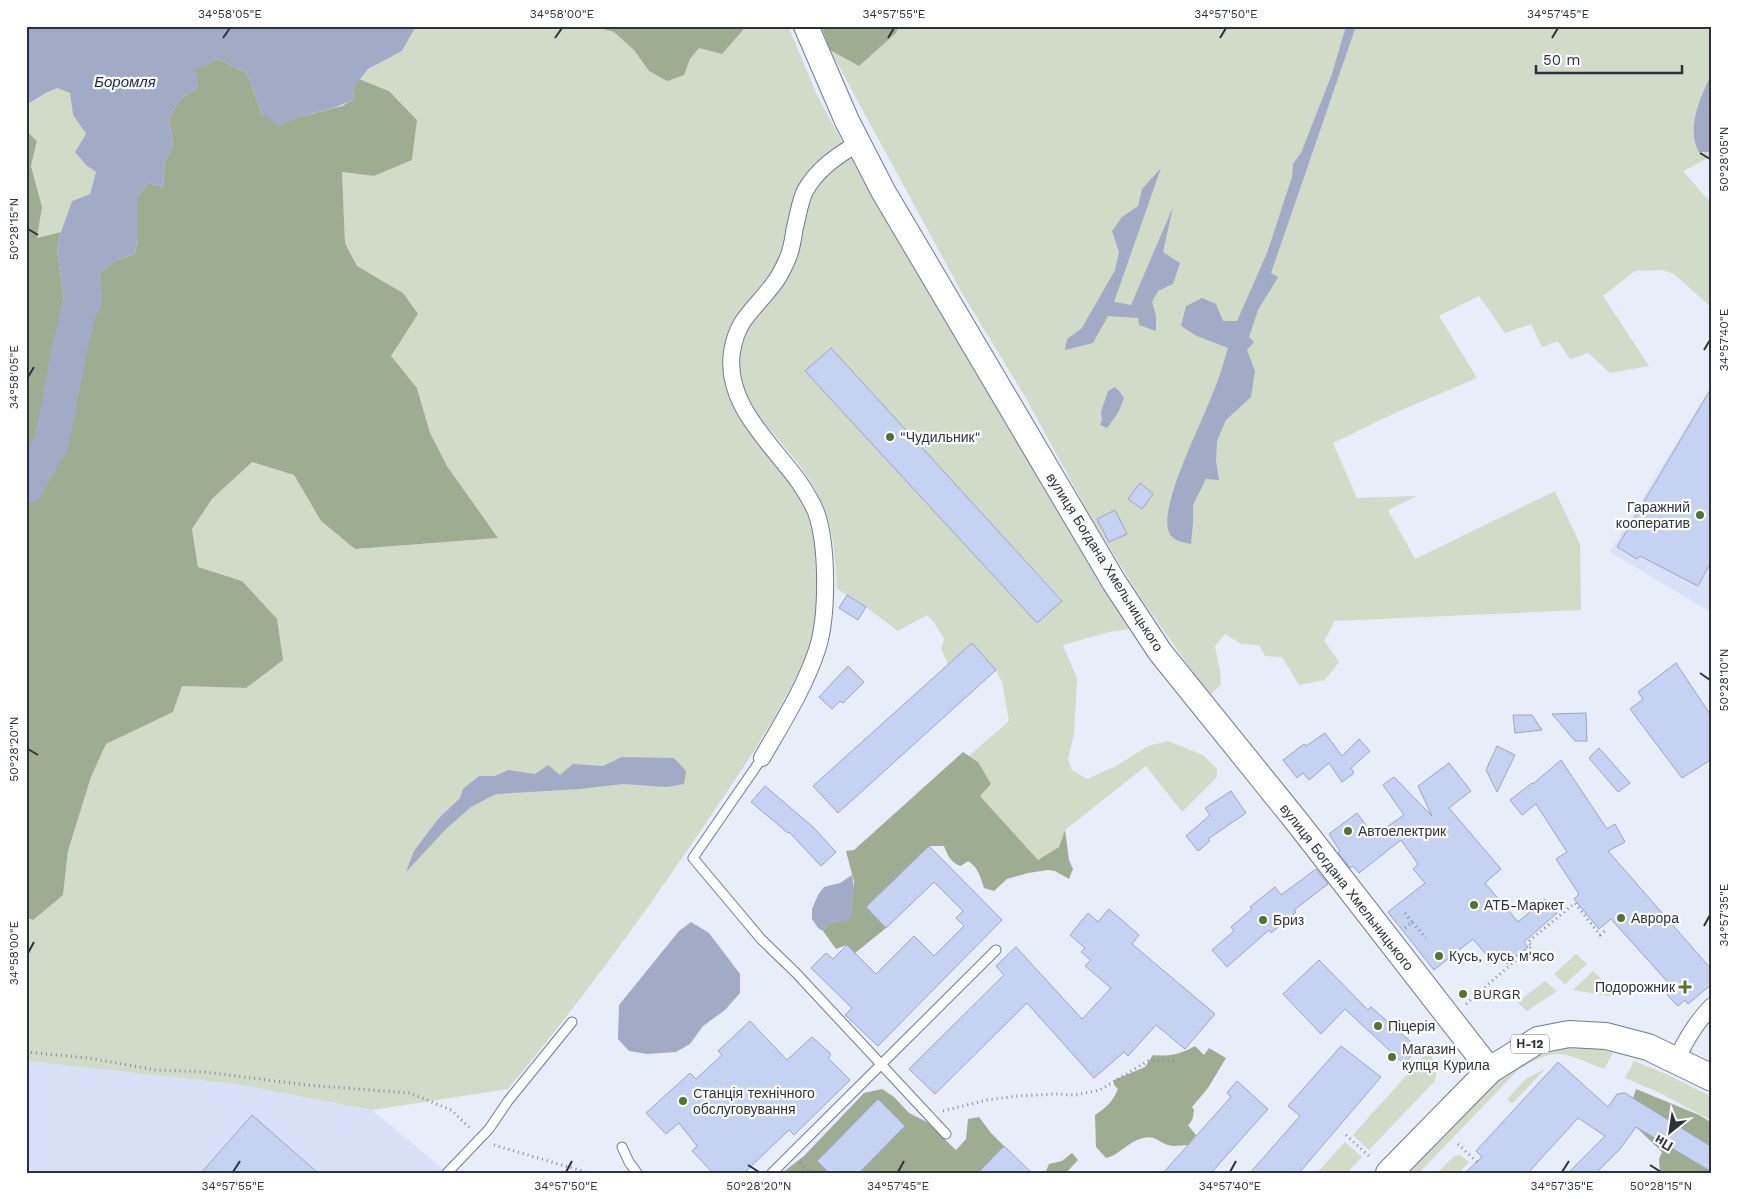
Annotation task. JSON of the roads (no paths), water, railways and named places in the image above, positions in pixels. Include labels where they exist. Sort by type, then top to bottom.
[{"type":"main road","name":"Н-12","points":[[1380,1165],[1490,1070],[1538,1040],[1569,1034],[1606,1036],[1631,1041],[1648,1047],[1712,1078]]},
{"type":"street","name":"вулиця Богдана Хмельницького","points":[[806,26],[846,121],[883,192],[1114,582],[1160,652],[1298,823],[1490,1070]]},
{"type":"street","points":[[762,758],[805,682],[818,648],[823,618],[825,572],[823,543],[816,512],[800,483],[743,409],[732,382],[731,354],[736,332],[747,313],[773,286],[788,259],[805,192],[818,173],[833,158],[858,143]]},
{"type":"street","points":[[1676,1060],[1689,1033],[1712,1006]]},
{"type":"lane","points":[[762,758],[693,858],[761,939],[796,973],[946,1134]]},
{"type":"lane","points":[[772,1173],[996,950]]},
{"type":"lane","points":[[447,1173],[489,1129],[508,1101],[572,1022]]},
{"type":"lane","points":[[622,1147],[637,1173]]},
{"type":"water","name":"Боромля","points":[[26,26],[416,26],[402,51],[368,69],[353,88],[354,99],[345,104],[297,118],[280,126],[262,114],[247,73],[218,59],[196,69],[198,87],[180,99],[169,118],[173,145],[165,162],[163,187],[148,183],[137,197],[137,240],[135,254],[114,261],[99,273],[101,305],[85,334],[69,351],[57,250],[72,201],[90,194],[96,172],[87,166],[75,152],[86,134],[73,115],[70,93],[57,88],[26,105]]},
{"type":"water","points":[[1346,26],[1356,26],[1271,273],[1278,277],[1258,310],[1249,337],[1254,342],[1247,350],[1255,371],[1251,397],[1226,420],[1217,441],[1216,461],[1219,480],[1206,479],[1193,505],[1191,544],[1181,542],[1170,535],[1169,532],[1167,520],[1170,504],[1175,485],[1217,384],[1228,348],[1197,336],[1181,326],[1186,306],[1202,298],[1216,304],[1223,321],[1237,321],[1267,253],[1292,177],[1293,164],[1301,153],[1332,74]]},
{"type":"water","points":[[1712,79],[1712,152],[1699,152],[1694,134],[1695,116],[1708,81]]},
{"type":"water","points":[[1161,168],[1114,302],[1131,305],[1173,207],[1163,252],[1180,263],[1173,284],[1158,291],[1152,302],[1156,316],[1156,331],[1139,325],[1138,318],[1108,316],[1093,343],[1065,350],[1067,339],[1082,328],[1115,270],[1119,252],[1112,231],[1122,217],[1138,206],[1142,189]]},
{"type":"water","points":[[1115,387],[1124,398],[1118,413],[1107,428],[1100,425],[1102,420],[1101,412],[1108,391]]},
{"type":"water","points":[[622,757],[674,758],[686,771],[684,784],[667,787],[623,784],[580,789],[496,794],[471,807],[446,829],[406,872],[414,851],[438,819],[460,798],[463,789],[479,776],[495,776],[508,770],[535,774],[548,765],[560,775],[573,764],[603,766]]},
{"type":"water","points":[[852,875],[854,889],[851,914],[845,921],[832,923],[823,931],[818,928],[812,919],[812,909],[818,895],[824,887],[840,883]]},
{"type":"water","points":[[691,922],[709,933],[740,974],[740,993],[725,1010],[703,1026],[690,1044],[676,1052],[647,1054],[629,1051],[618,1039],[619,1005],[679,931]]},
{"type":"waterway","name":"Боромля","points":[[26,486],[52,441],[80,305]]},
{"type":"place","name":"\"Чудильник\"","points":[[890,437]]},
{"type":"place","name":"Гаражний кооператив","points":[[1700,515]]},
{"type":"place","name":"Автоелектрик","points":[[1348,831]]},
{"type":"place","name":"АТБ-Маркет","points":[[1474,905]]},
{"type":"place","name":"Аврора","points":[[1621,918]]},
{"type":"place","name":"Бриз","points":[[1263,920]]},
{"type":"place","name":"Кусь, кусь м'ясо","points":[[1439,956]]},
{"type":"place","name":"Подорожник","points":[[1685,987]]},
{"type":"place","name":"BURGR","points":[[1463,994]]},
{"type":"place","name":"Піцерія","points":[[1378,1026]]},
{"type":"place","name":"Магазин купця Курила","points":[[1392,1057]]},
{"type":"place","name":"Cтанція технічного обслуговування","points":[[683,1101]]}]
